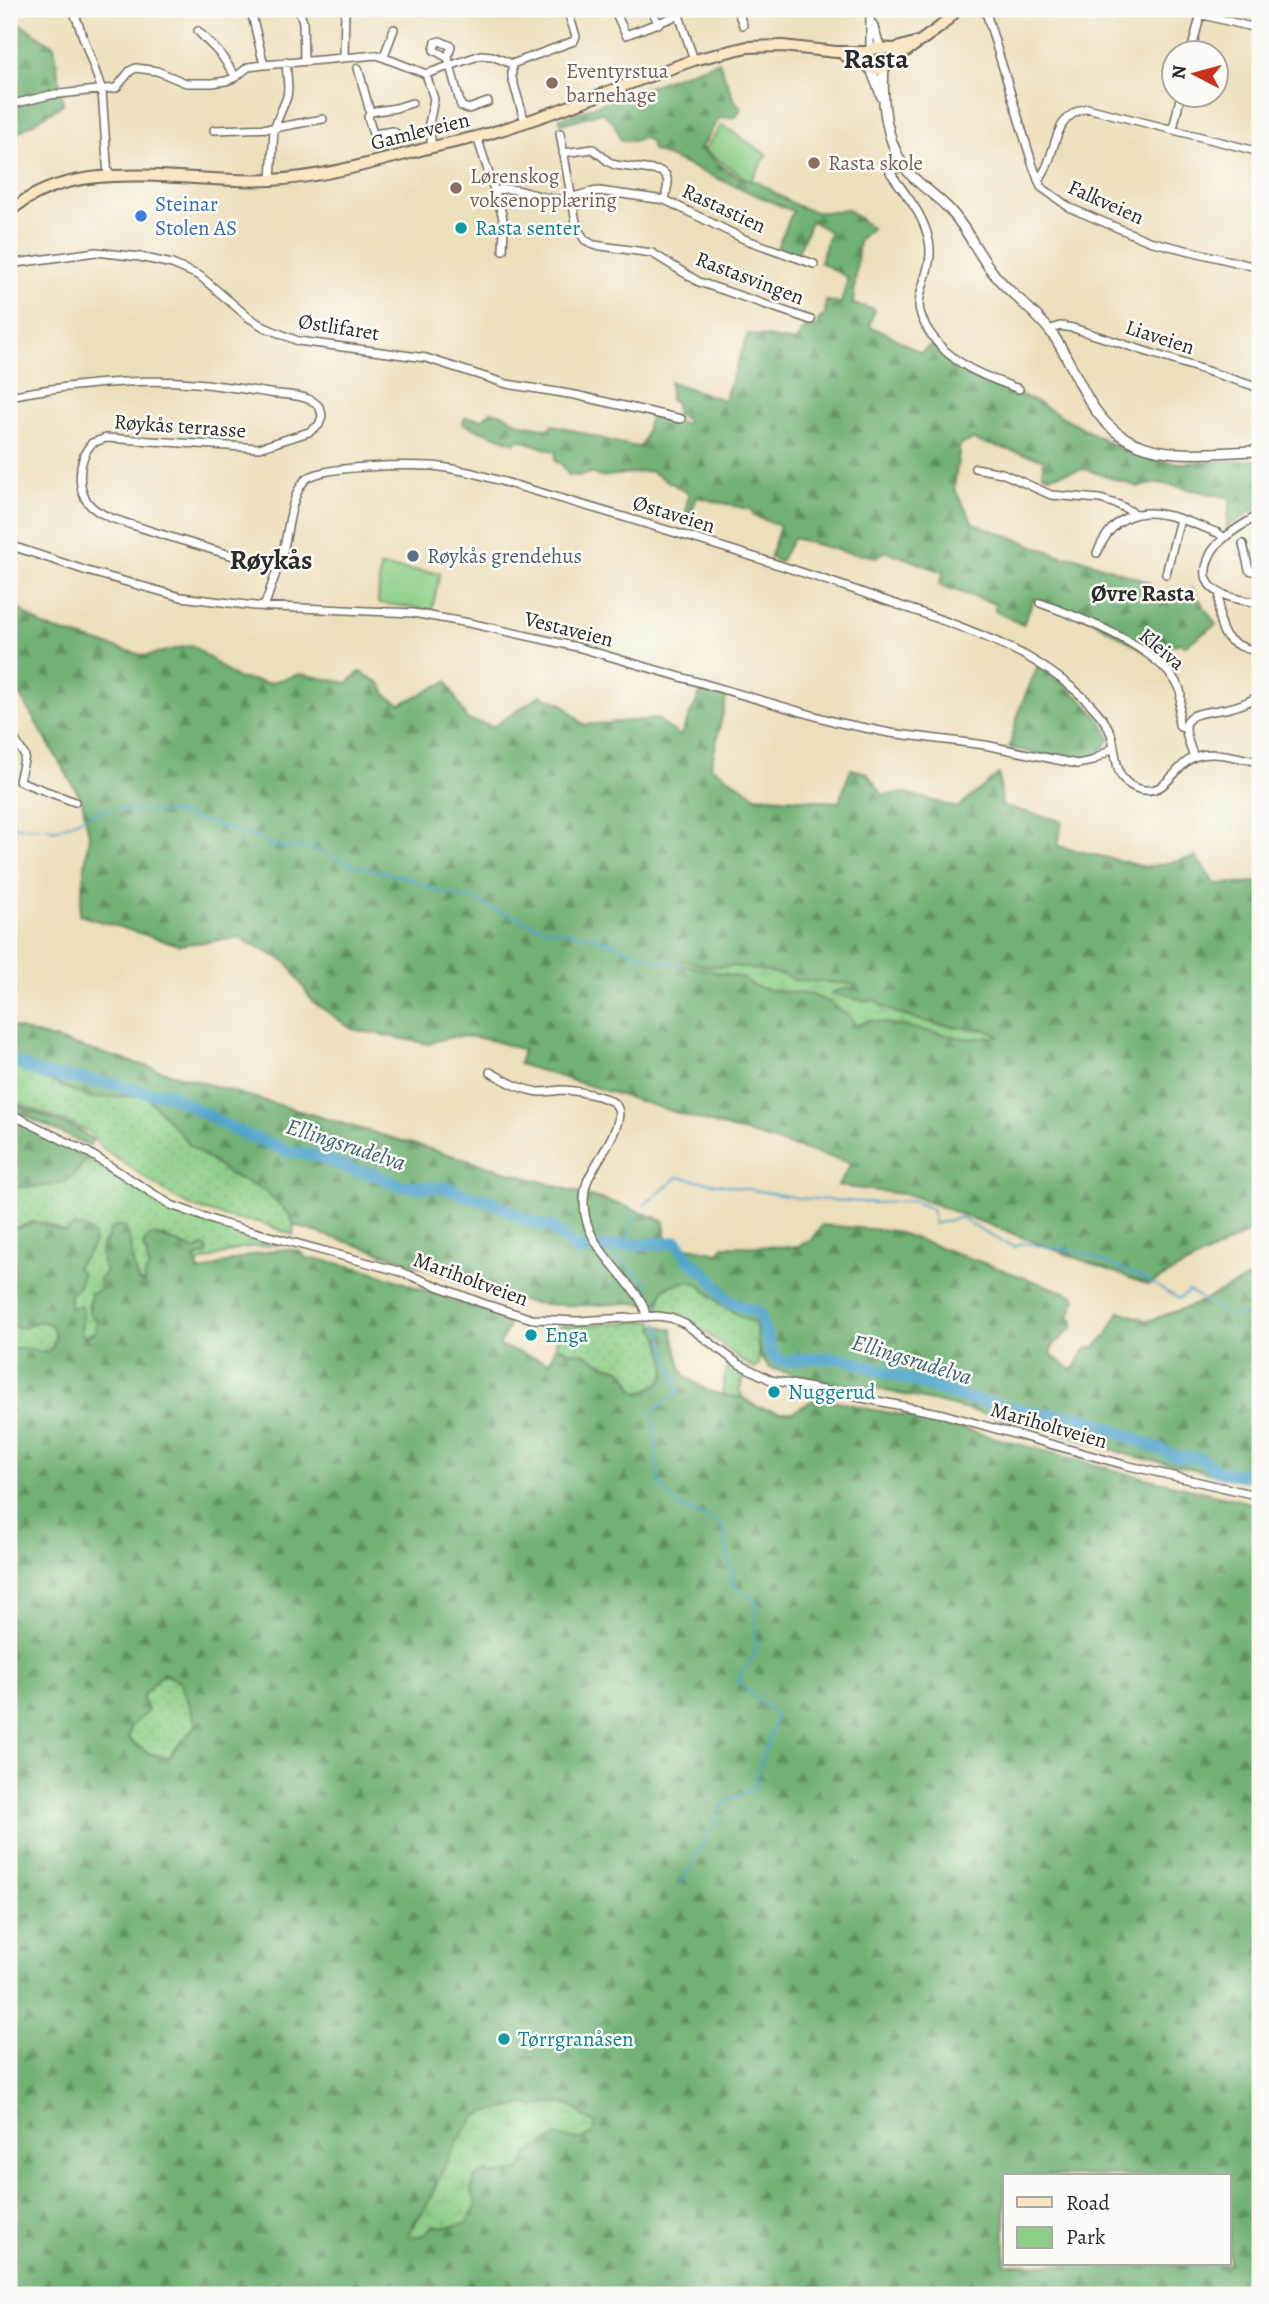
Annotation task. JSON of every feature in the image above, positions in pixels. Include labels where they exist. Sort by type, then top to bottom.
[{"type":"main road","name":"Gamleveien","points":[[873,55],[878,70],[940,27],[958,9]]},
{"type":"main road","name":"Gamleveien","points":[[9,212],[27,198],[45,189],[72,181],[108,177],[271,180],[338,172],[477,137],[727,50],[758,46],[794,47],[873,55],[918,42]]},
{"type":"main road","points":[[873,55],[887,55],[885,66]]},
{"type":"street","points":[[73,9],[102,90],[108,177]]},
{"type":"street","points":[[299,9],[303,22],[304,61]]},
{"type":"street","points":[[345,9],[346,57]]},
{"type":"street","points":[[426,74],[449,62],[481,55],[492,56],[512,64],[574,41],[576,36],[567,9]]},
{"type":"street","points":[[614,9],[626,35],[659,24],[678,12],[694,60]]},
{"type":"street","points":[[652,9],[659,24]]},
{"type":"street","points":[[737,9],[743,25]]},
{"type":"street","points":[[870,9],[873,55],[891,138],[903,164],[919,184],[951,211],[994,274],[1049,330],[1094,410],[1123,437],[1144,448],[1168,453],[1260,451]]},
{"type":"street","name":"Falkveien","points":[[985,9],[1038,180],[1046,192],[1070,208],[1149,241],[1260,268]]},
{"type":"street","points":[[1179,9],[1201,11],[1260,29]]},
{"type":"street","points":[[1194,38],[1201,11]]},
{"type":"street","points":[[252,15],[264,65]]},
{"type":"street","points":[[384,56],[394,29]]},
{"type":"street","points":[[198,31],[222,55],[236,77]]},
{"type":"street","points":[[9,105],[50,95],[116,88],[130,71],[136,68],[157,71],[186,83],[212,83],[236,77],[248,67],[384,56],[426,74],[434,99],[429,124],[432,147]]},
{"type":"street","points":[[271,180],[274,128],[287,97],[286,62]]},
{"type":"street","points":[[449,62],[464,108],[488,102]]},
{"type":"street","points":[[512,64],[512,78],[526,121]]},
{"type":"street","points":[[884,103],[885,66]]},
{"type":"street","points":[[358,68],[373,134],[393,131],[399,136]]},
{"type":"street","points":[[370,112],[412,103]]},
{"type":"street","points":[[1038,180],[1045,170],[1064,123],[1079,110],[1087,108],[1260,152]]},
{"type":"street","points":[[1172,130],[1178,108]]},
{"type":"street","points":[[214,130],[274,128],[323,119]]},
{"type":"street","name":"Rastasvingen","points":[[560,133],[578,233],[585,240],[594,245],[652,253],[699,282],[811,320]]},
{"type":"street","points":[[477,137],[504,226],[503,250]]},
{"type":"street","points":[[563,153],[593,149],[615,165],[660,171],[666,175],[668,183],[665,200]]},
{"type":"street","points":[[903,164],[890,172],[914,202],[929,241],[930,263],[919,306],[922,322],[935,341],[958,362],[1019,389]]},
{"type":"street","name":"Rastastien","points":[[494,191],[516,189],[552,199],[599,191],[665,200],[744,239],[814,264]]},
{"type":"street","name":"Østlifaret","points":[[9,264],[96,252],[172,264],[200,276],[248,317],[264,327],[298,341],[426,358],[507,384],[575,395],[681,419]]},
{"type":"street","name":"Liaveien","points":[[1049,330],[1060,326],[1073,327],[1260,388]]},
{"type":"street","name":"Røykås terrasse","points":[[9,396],[86,387],[169,382],[233,387],[300,397],[315,402],[321,408],[322,416],[315,429],[265,447],[241,449],[106,438],[92,443],[83,459],[83,495],[100,513],[167,537],[277,569]]},
{"type":"street","name":"Østaveien","points":[[264,607],[297,495],[304,482],[312,475],[326,471],[391,466],[431,466],[461,471],[775,563],[993,641],[1064,680],[1101,718],[1110,730],[1122,778],[1133,787],[1152,790],[1165,784],[1194,757]]},
{"type":"street","points":[[975,468],[1002,473],[1051,495],[1100,499],[1136,514]]},
{"type":"street","points":[[1097,553],[1103,539],[1113,527],[1136,514],[1156,512],[1218,533],[1224,538]]},
{"type":"street","points":[[1260,514],[1224,538],[1211,553],[1206,569],[1208,583],[1220,593],[1260,604]]},
{"type":"street","points":[[1166,575],[1180,519]]},
{"type":"street","points":[[1242,544],[1249,570],[1260,573]]},
{"type":"street","name":"Vestaveien","points":[[9,545],[163,594],[264,607],[354,609],[439,617],[577,647],[824,720],[890,733],[985,745],[1073,764],[1088,763],[1114,747]]},
{"type":"street","points":[[1220,593],[1219,616],[1228,640],[1240,647],[1260,652]]},
{"type":"street","name":"Kleiva","points":[[1040,603],[1107,630],[1156,662],[1178,686],[1181,700],[1178,722],[1186,729],[1194,757]]},
{"type":"street","points":[[1186,729],[1188,720],[1195,713],[1236,707],[1260,696]]},
{"type":"street","points":[[9,730],[25,755],[19,781]]},
{"type":"street","points":[[1194,757],[1217,755],[1260,762]]},
{"type":"street","points":[[9,777],[75,802]]},
{"type":"street","points":[[491,1072],[509,1084],[521,1088],[540,1092],[574,1091],[615,1103],[618,1108],[617,1126],[587,1183],[584,1202],[586,1218],[598,1247],[640,1297],[646,1317]]},
{"type":"street","name":"Mariholtveien","points":[[9,1113],[89,1153],[171,1205],[221,1223],[398,1271],[532,1319],[578,1321],[671,1318],[685,1324],[739,1364],[771,1380],[943,1414],[1125,1465],[1260,1496]]},
{"type":"green space","points":[[9,16],[54,46],[63,104],[11,137],[9,129]]},
{"type":"green space","points":[[719,61],[733,98],[741,108],[736,117],[719,118],[701,149],[735,175],[757,181],[799,207],[821,212],[847,209],[872,228],[859,240],[853,304],[874,309],[870,325],[872,328],[921,353],[932,344],[947,361],[1038,403],[1126,452],[1154,461],[1182,463],[1260,460],[1260,506],[1226,528],[1231,498],[1160,483],[1138,487],[1085,469],[1048,476],[1043,474],[1043,459],[972,440],[960,445],[954,488],[973,523],[1064,557],[1073,556],[1149,582],[1153,596],[1191,600],[1192,588],[1216,625],[1184,646],[1181,643],[1145,651],[1085,616],[1034,598],[1023,625],[995,611],[996,604],[939,585],[943,572],[886,551],[877,557],[844,552],[793,538],[780,562],[770,558],[780,526],[754,516],[752,510],[697,497],[690,516],[686,515],[688,493],[650,471],[599,477],[592,473],[568,475],[562,464],[555,461],[556,452],[518,439],[515,443],[463,424],[465,417],[483,419],[491,411],[526,425],[549,429],[552,425],[639,447],[652,416],[685,424],[687,419],[676,416],[676,402],[670,400],[670,382],[724,400],[748,334],[796,342],[804,327],[813,329],[818,325],[818,320],[825,315],[826,301],[841,303],[848,278],[820,262],[830,232],[811,221],[797,255],[777,248],[793,211],[652,150],[650,141],[643,138],[621,140],[614,123],[602,112],[562,124],[559,119]]},
{"type":"green space","points":[[722,125],[767,155],[750,181],[704,150]]},
{"type":"green space","points":[[380,567],[440,573],[432,610],[378,603]]},
{"type":"green space","points":[[16,607],[45,627],[145,656],[192,645],[236,678],[268,683],[300,674],[347,683],[360,672],[380,683],[387,696],[401,704],[447,681],[467,720],[494,726],[541,695],[563,704],[583,725],[657,719],[680,736],[704,686],[727,694],[711,766],[756,796],[839,802],[851,769],[867,773],[883,795],[907,793],[957,808],[999,774],[1002,806],[1062,821],[1058,846],[1146,867],[1196,857],[1215,884],[1260,882],[1260,1227],[1148,1285],[910,1195],[838,1186],[851,1163],[519,1064],[523,1050],[476,1037],[453,1037],[429,1044],[352,1029],[312,1001],[287,962],[240,938],[179,945],[79,915],[89,835],[82,800],[9,677],[9,646],[14,639]],"holes":[[[683,960],[710,967],[734,966],[784,975],[793,980],[851,984],[850,988],[830,994],[865,1001],[875,1000],[895,1013],[926,1022],[984,1029],[969,1039],[870,1020],[858,1025],[853,1024],[853,1019],[831,1003],[810,994],[770,990],[755,986],[743,978],[682,964]]]},
{"type":"green space","points":[[1038,666],[1059,681],[1097,716],[1110,738],[1097,756],[1082,762],[1009,748],[1021,705]]},
{"type":"green space","points":[[682,960],[710,967],[734,966],[758,970],[784,975],[793,980],[851,984],[856,987],[831,994],[865,1001],[875,1000],[891,1011],[915,1019],[952,1027],[985,1030],[999,1036],[969,1039],[870,1020],[858,1025],[853,1024],[853,1019],[831,1003],[810,994],[770,990],[755,986],[743,978],[682,964]]},
{"type":"green space","points":[[9,1026],[621,1205],[663,1220],[668,1243],[719,1253],[723,1246],[796,1247],[810,1241],[822,1225],[894,1231],[1073,1295],[1076,1298],[1069,1316],[1073,1327],[1051,1348],[1052,1356],[1072,1370],[1086,1349],[1095,1347],[1107,1335],[1119,1311],[1148,1321],[1194,1305],[1260,1272],[1260,1483],[1132,1456],[1058,1432],[932,1401],[806,1378],[770,1368],[760,1357],[756,1324],[726,1308],[702,1287],[691,1282],[664,1289],[658,1303],[654,1304],[534,1303],[493,1294],[425,1268],[294,1225],[290,1215],[265,1191],[229,1174],[191,1146],[146,1095],[89,1098],[9,1063]]},
{"type":"green space","points":[[9,1063],[89,1097],[146,1095],[229,1174],[265,1191],[290,1215],[294,1225],[293,1235],[259,1222],[233,1219],[193,1207],[173,1197],[101,1147],[89,1131],[9,1100]]},
{"type":"green space","points":[[9,1102],[81,1131],[93,1140],[89,1146],[9,1108]]},
{"type":"green space","points":[[9,1119],[86,1158],[78,1171],[61,1183],[39,1187],[9,1187]]},
{"type":"green space","points":[[86,1158],[146,1195],[163,1209],[241,1235],[281,1244],[241,1248],[195,1264],[194,1258],[203,1246],[195,1250],[164,1236],[144,1243],[149,1268],[145,1282],[138,1282],[132,1268],[133,1257],[129,1249],[108,1237],[103,1243],[102,1261],[107,1272],[100,1289],[91,1294],[89,1309],[98,1318],[95,1332],[85,1337],[81,1332],[83,1310],[70,1308],[70,1294],[76,1267],[90,1251],[64,1233],[42,1223],[9,1228],[9,1187],[43,1186],[61,1181],[78,1169]]},
{"type":"green space","points":[[35,1222],[66,1232],[73,1226],[83,1227],[93,1234],[91,1248],[76,1267],[82,1274],[78,1288],[70,1294],[70,1308],[80,1306],[83,1310],[81,1332],[85,1337],[95,1332],[97,1318],[91,1317],[89,1309],[91,1293],[100,1289],[99,1279],[106,1272],[101,1250],[109,1232],[115,1226],[125,1226],[139,1282],[144,1282],[149,1268],[144,1243],[150,1235],[195,1250],[203,1246],[207,1248],[208,1253],[194,1259],[200,1272],[260,1253],[296,1250],[307,1259],[314,1258],[371,1271],[493,1315],[509,1325],[499,1346],[548,1362],[556,1346],[570,1352],[583,1353],[605,1365],[620,1369],[626,1374],[632,1388],[639,1393],[658,1384],[665,1376],[666,1364],[654,1328],[657,1325],[672,1329],[685,1376],[708,1391],[743,1398],[757,1407],[793,1412],[815,1399],[825,1398],[929,1420],[1133,1475],[1260,1505],[1260,2295],[9,2295],[9,1350],[24,1348],[47,1353],[55,1340],[50,1324],[38,1321],[24,1328],[12,1326],[9,1321],[9,1228],[19,1228]],"holes":[[[163,1673],[179,1681],[197,1724],[168,1758],[147,1753],[128,1739],[131,1726],[148,1711],[142,1697]],[[529,2104],[531,2107],[550,2106],[565,2110],[596,2124],[581,2140],[556,2136],[527,2154],[520,2171],[489,2172],[475,2176],[471,2192],[444,2227],[412,2225],[427,2206],[460,2139],[481,2114]]]},
{"type":"green space","points":[[691,1281],[703,1286],[723,1306],[756,1324],[759,1365],[755,1369],[696,1326],[671,1314],[657,1311],[664,1289],[678,1282]]},
{"type":"green space","points":[[9,1321],[12,1326],[24,1328],[38,1321],[50,1324],[55,1336],[53,1346],[47,1353],[24,1348],[9,1349]]},
{"type":"green space","points":[[653,1321],[660,1336],[668,1371],[655,1386],[639,1393],[632,1388],[630,1380],[620,1369],[605,1365],[583,1353],[570,1352],[556,1346],[559,1326]]},
{"type":"green space","points":[[728,1360],[747,1372],[739,1390],[743,1398],[722,1395]]},
{"type":"green space","points":[[163,1673],[179,1681],[197,1724],[168,1758],[147,1753],[128,1738],[131,1726],[148,1711],[142,1697]]},
{"type":"green space","points":[[529,2104],[531,2107],[556,2104],[573,2107],[596,2124],[593,2134],[581,2140],[556,2136],[527,2154],[520,2171],[489,2175],[488,2172],[475,2176],[471,2192],[475,2207],[467,2223],[444,2227],[432,2225],[423,2235],[408,2236],[428,2203],[458,2141],[473,2120],[481,2114]]},
{"type":"waterway","points":[[46,827],[55,830],[109,809],[176,813],[252,836],[270,845],[285,848],[309,847],[353,865],[411,879],[440,892],[479,901],[492,909],[544,928],[594,937],[656,960],[682,964]]},
{"type":"waterway","points":[[9,824],[17,827],[41,827]]},
{"type":"waterway","name":"Ellingsrudelva","points":[[9,1059],[42,1074],[109,1083],[148,1093],[168,1094],[237,1131],[291,1152],[317,1156],[402,1186],[447,1188],[489,1200],[533,1223],[553,1228],[577,1251],[677,1242],[690,1261],[708,1275],[728,1301],[759,1313],[771,1352],[778,1360],[788,1362],[810,1358],[842,1358],[965,1398],[1030,1412],[1084,1418],[1178,1457],[1200,1458],[1219,1472],[1260,1477]]},
{"type":"waterway","points":[[644,1205],[678,1177],[798,1198],[877,1203],[912,1201],[932,1209],[934,1224],[961,1217],[983,1232],[1014,1247],[1022,1243],[1080,1252],[1141,1277],[1179,1299],[1189,1291],[1226,1315],[1260,1316]]},
{"type":"waterway","points":[[625,1244],[636,1214]]},
{"type":"waterway","points":[[604,1247],[645,1280],[654,1310]]},
{"type":"waterway","points":[[658,1322],[679,1393],[653,1411],[659,1483],[677,1505],[722,1524],[733,1584],[756,1601],[755,1653],[737,1681],[776,1715],[753,1790],[726,1801],[681,1885]]},
{"type":"place","name":"Eventyrstua barnehage","points":[[552,83]]},
{"type":"place","name":"Rasta skole","points":[[814,163]]},
{"type":"place","name":"Lørenskog voksenopplæring","points":[[456,188]]},
{"type":"place","name":"Steinar Stolen AS","points":[[141,216]]},
{"type":"place","name":"Rasta senter","points":[[461,228]]},
{"type":"place","name":"Røykås grendehus","points":[[413,556]]},
{"type":"place","name":"Enga","points":[[531,1335]]},
{"type":"place","name":"Nuggerud","points":[[774,1392]]},
{"type":"place","name":"Tørrgranåsen","points":[[504,2039]]},
{"type":"district","name":"Rasta","points":[[876,58]]},
{"type":"district","name":"Røykås","points":[[271,559]]},
{"type":"district","name":"Øvre Rasta","points":[[1143,593]]}]
